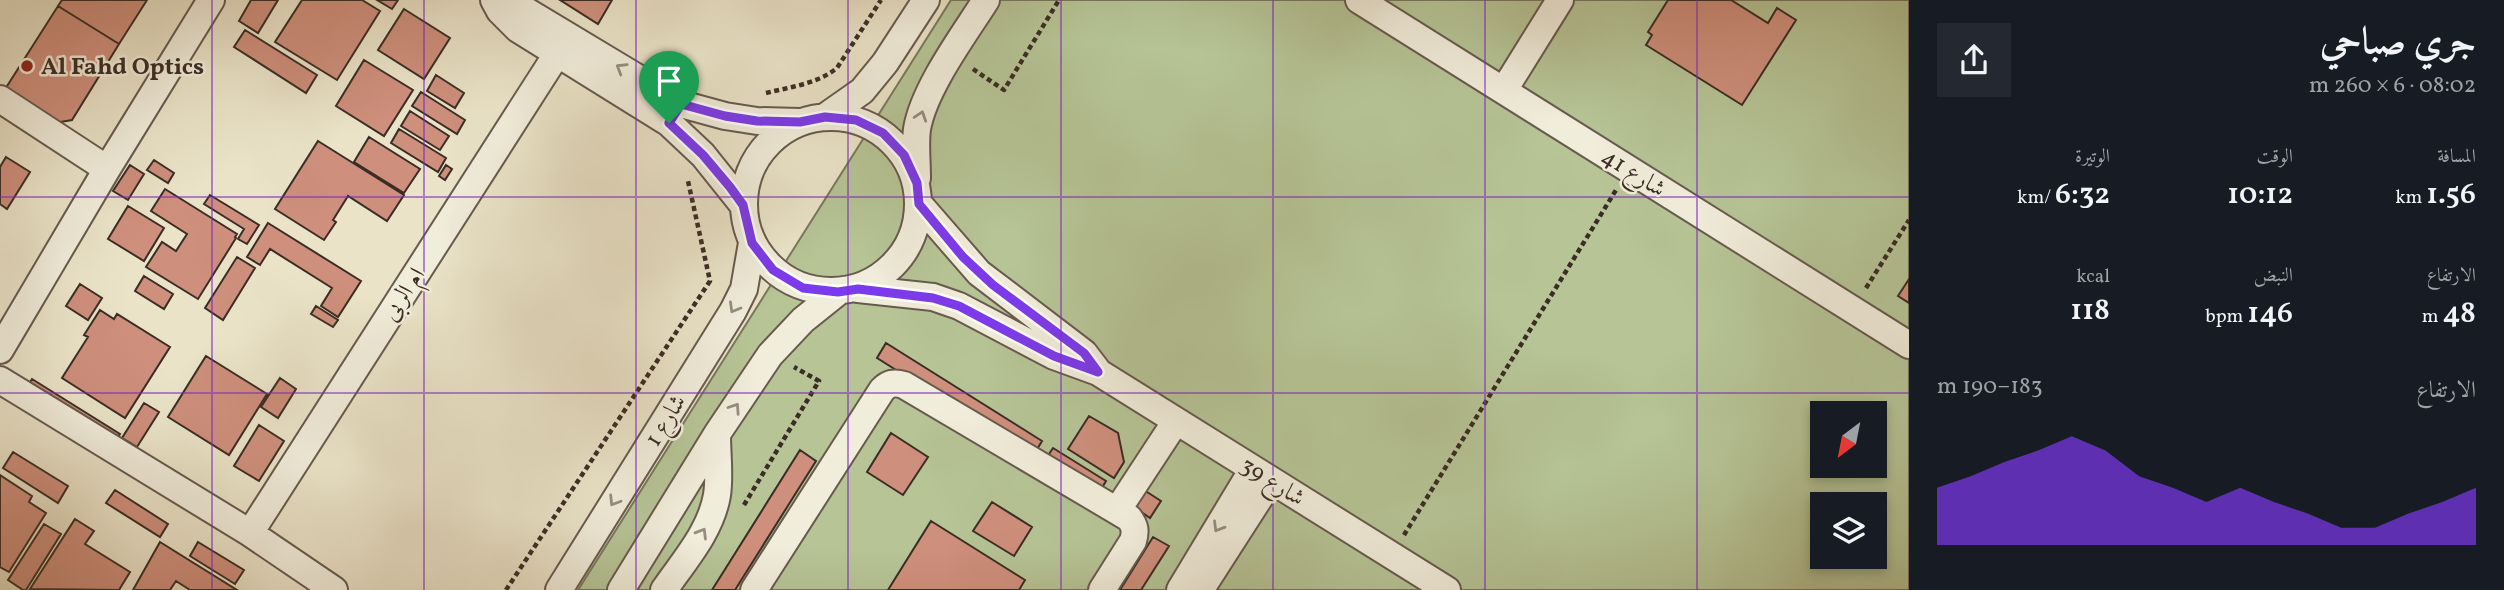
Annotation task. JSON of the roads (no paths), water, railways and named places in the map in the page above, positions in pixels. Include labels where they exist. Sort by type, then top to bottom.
[{"type":"street","points":[[0,350],[211,0]]},
{"type":"street","points":[[495,0],[500,11],[518,29],[669,123],[703,155],[743,205]]},
{"type":"street","points":[[495,0],[523,9],[681,104],[725,116],[757,121],[800,122],[825,117],[856,120],[883,133],[904,155],[918,194]]},
{"type":"street","points":[[825,117],[862,92],[885,63],[926,0]]},
{"type":"street","points":[[621,590],[717,434],[770,355],[803,320],[848,290],[890,270],[912,240],[918,194],[917,130],[929,96],[986,0]]},
{"type":"street","name":"شارع 41","points":[[1359,0],[1909,345]]},
{"type":"street","points":[[1504,90],[1560,0]]},
{"type":"street","name":"ام الربى","points":[[250,533],[557,54]]},
{"type":"street","points":[[0,99],[107,169]]},
{"type":"street","points":[[800,122],[770,141],[750,170],[743,205],[752,243],[773,270],[803,288],[848,290]]},
{"type":"street","name":"شارع 39","points":[[918,194],[963,257],[979,273],[1084,353],[1098,372]]},
{"type":"street","name":"شارع 1","points":[[559,590],[733,311],[744,289],[752,243]]},
{"type":"street","name":"شارع 39","points":[[848,290],[909,294],[946,302],[1054,356],[1098,372],[1447,590]]},
{"type":"street","points":[[0,380],[250,533],[334,590]]},
{"type":"street","points":[[754,590],[882,390],[888,384],[896,382],[904,384],[1117,511],[1134,525],[1136,533],[1133,541],[1102,590]]},
{"type":"street","points":[[1117,511],[1176,421]]},
{"type":"street","points":[[664,590],[705,531],[713,511],[717,494],[717,434]]},
{"type":"street","points":[[1180,590],[1262,474]]},
{"type":"street","points":[[1200,590],[1262,474]]},
{"type":"place","name":"Al Fahd Optics","points":[[27,66]]}]
